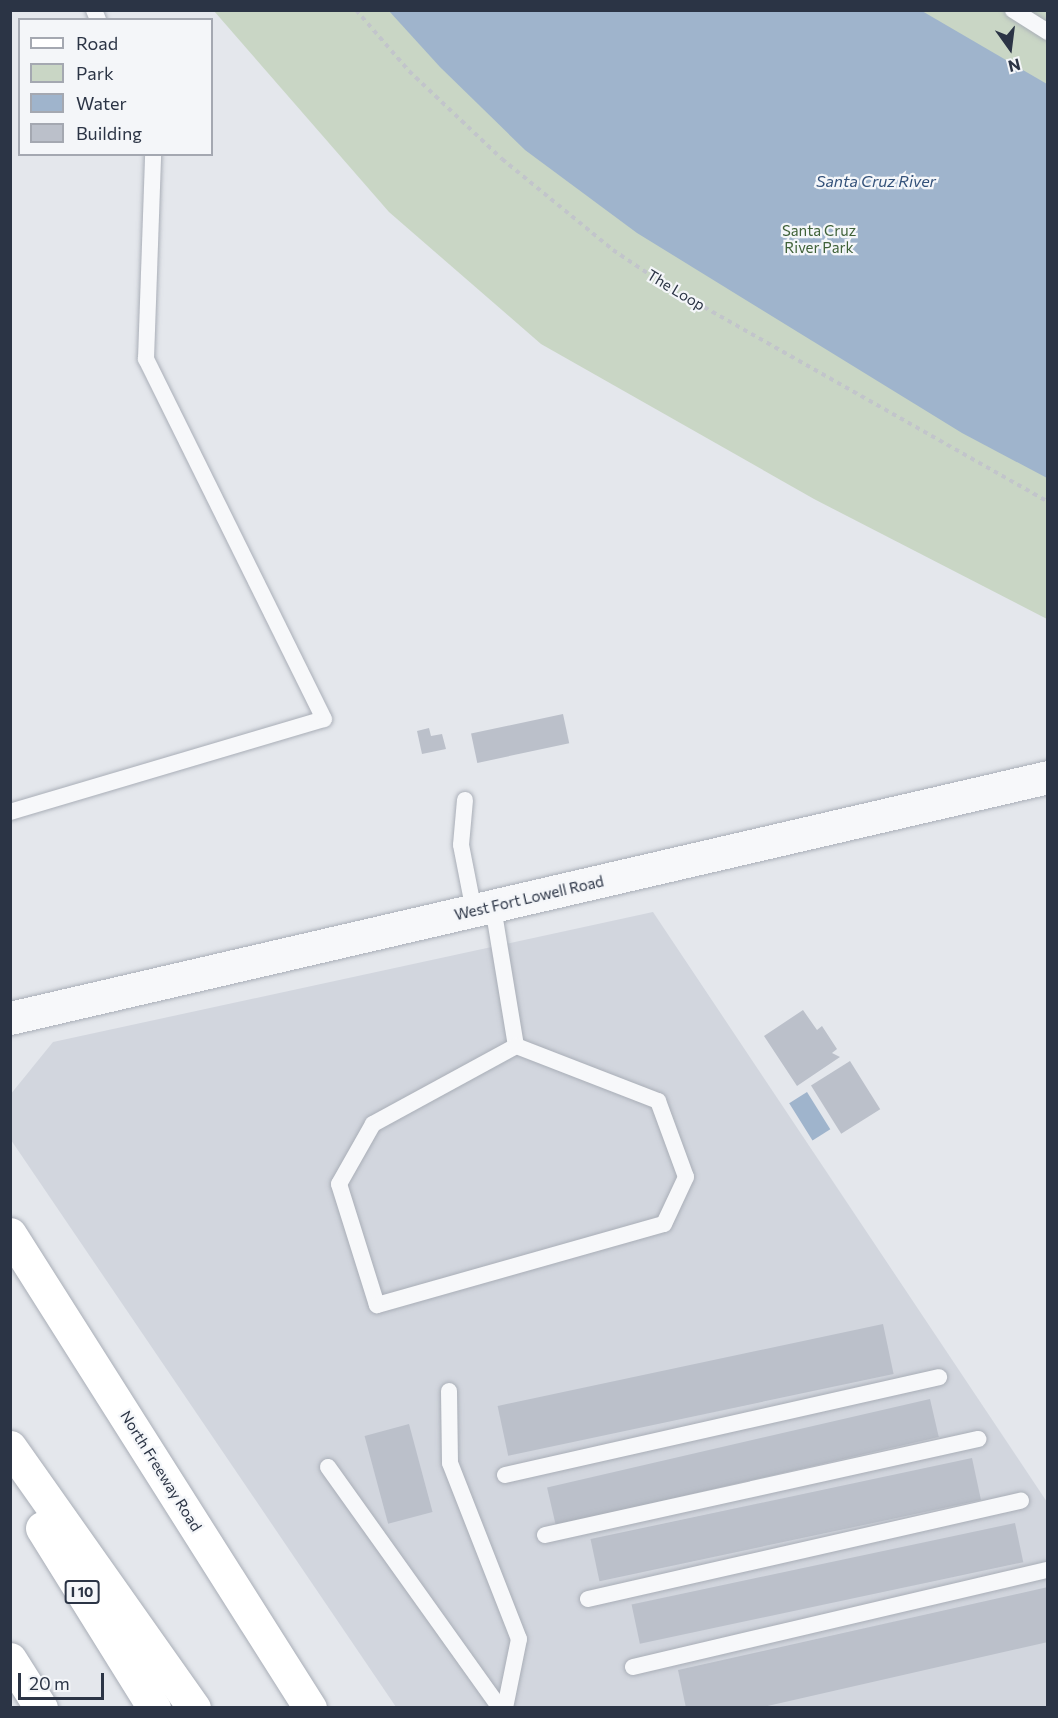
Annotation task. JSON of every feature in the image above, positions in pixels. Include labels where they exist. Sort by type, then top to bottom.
[{"type":"main road","name":"North Freeway Road","points":[[10,1234],[310,1707]]},
{"type":"main road","points":[[10,1448],[194,1707]]},
{"type":"main road","name":"I 10","points":[[10,1477],[154,1707]]},
{"type":"main road","points":[[10,1659],[41,1707]]},
{"type":"street","name":"West Fort Lowell Road","points":[[10,1018],[1047,777]]},
{"type":"lane","points":[[1013,10],[1047,32]]},
{"type":"lane","points":[[10,812],[324,719],[146,359],[153,156]]},
{"type":"lane","points":[[465,800],[461,845],[483,909],[516,1046]]},
{"type":"lane","points":[[516,1046],[658,1101],[686,1177],[664,1224],[377,1305],[339,1184],[373,1124],[516,1046]]},
{"type":"lane","points":[[505,1475],[939,1377]]},
{"type":"lane","points":[[449,1391],[450,1463],[519,1639],[505,1707]]},
{"type":"lane","points":[[545,1535],[979,1439]]},
{"type":"lane","points":[[328,1467],[500,1707]]},
{"type":"lane","points":[[588,1599],[1021,1501]]},
{"type":"lane","points":[[633,1666],[1047,1570]]},
{"type":"path","name":"The Loop","points":[[356,10],[409,71],[502,159],[613,250],[665,285],[1047,502]]},
{"type":"shaded area","points":[[653,912],[1047,1502],[1047,1707],[396,1707],[11,1140],[10,1095],[53,1042]]},
{"type":"green space","name":"Santa Cruz River Park","points":[[214,11],[1047,11],[1047,619],[814,499],[541,344],[389,212]]},
{"type":"water","name":"Santa Cruz River","points":[[389,11],[922,11],[1047,84],[1047,478],[962,433],[637,233],[525,150],[440,67]]},
{"type":"water","points":[[807,1092],[830,1129],[813,1140],[789,1103]]},
{"type":"building","points":[[563,714],[569,743],[477,763],[471,734]]},
{"type":"building","points":[[429,728],[431,736],[442,734],[446,749],[422,754],[417,731]]},
{"type":"building","points":[[803,1010],[817,1030],[822,1026],[837,1049],[832,1053],[840,1057],[797,1086],[764,1036]]},
{"type":"building","points":[[850,1061],[880,1109],[841,1134],[811,1085]]},
{"type":"building","points":[[883,1324],[894,1374],[508,1456],[498,1406]]},
{"type":"building","points":[[930,1399],[939,1437],[556,1525],[547,1487]]},
{"type":"building","points":[[409,1424],[433,1512],[388,1524],[365,1436]]},
{"type":"building","points":[[972,1458],[981,1500],[599,1581],[591,1539]]},
{"type":"building","points":[[1015,1523],[1023,1562],[640,1644],[632,1605]]},
{"type":"building","points":[[1048,1587],[1048,1642],[759,1708],[686,1708],[678,1670]]}]
